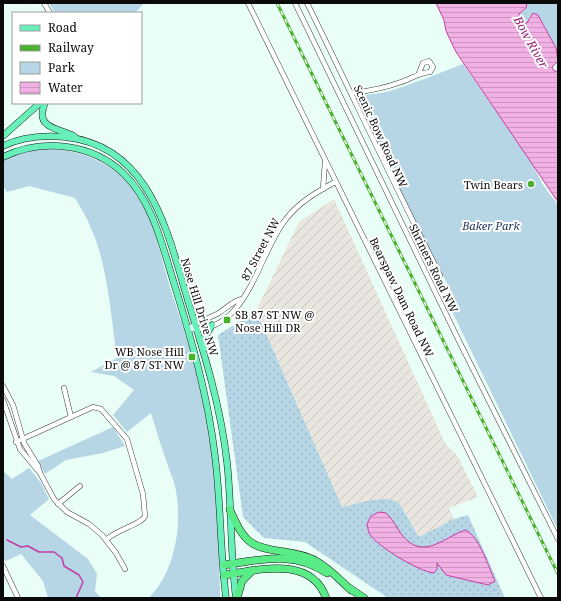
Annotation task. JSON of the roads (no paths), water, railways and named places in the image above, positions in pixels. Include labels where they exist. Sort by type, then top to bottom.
[{"type":"highway","points":[[230,510],[242,533],[252,543],[271,549],[293,552],[316,561],[351,590]]},
{"type":"highway","points":[[224,565],[266,559],[296,559],[322,570],[364,598]]},
{"type":"highway","points":[[224,575],[275,568],[298,570],[316,581],[326,598]]},
{"type":"highway","points":[[237,598],[242,581],[252,571]]},
{"type":"main road","points":[[3,136],[39,104]]},
{"type":"main road","points":[[45,104],[42,114],[48,126],[81,139]]},
{"type":"main road","name":"Nose Hill Drive NW","points":[[3,146],[26,139],[44,137],[81,139],[111,153],[127,165],[151,194],[161,217],[204,352],[223,432],[229,480],[233,564],[237,598]]},
{"type":"main road","name":"Nose Hill Drive NW","points":[[3,156],[34,147],[57,145],[84,150],[104,159],[124,174],[137,189],[150,213],[188,329],[210,419],[219,490],[226,598]]},
{"type":"main road","points":[[204,352],[206,337],[212,325]]},
{"type":"street","points":[[44,3],[49,12]]},
{"type":"street","name":"Bearspaw Dam Road NW","points":[[248,3],[540,598]]},
{"type":"street","name":"Shriners Road NW","points":[[295,3],[455,333],[558,539]]},
{"type":"street","points":[[308,4],[314,3]]},
{"type":"street","name":"Scenic Bow Road NW","points":[[308,4],[352,93],[397,192],[440,275]]},
{"type":"street","points":[[352,93],[376,90],[402,82],[419,73]]},
{"type":"street","points":[[323,188],[325,161]]},
{"type":"street","name":"87 Street NW","points":[[188,329],[197,330],[212,325],[237,308],[252,284],[278,231],[286,219],[302,203],[323,188],[335,182]]},
{"type":"street","name":"87 Street NW","points":[[188,329],[195,323],[217,314],[236,300],[242,298]]},
{"type":"street","points":[[3,387],[14,409],[22,439],[38,466],[50,493],[58,504],[89,524],[106,540],[116,553],[125,569]]},
{"type":"street","points":[[64,388],[71,417]]},
{"type":"street","points":[[3,400],[16,442],[28,461],[40,473]]},
{"type":"street","points":[[16,442],[93,407],[100,408],[120,429],[129,446],[143,494],[144,518],[139,524],[118,531],[106,540]]},
{"type":"street","points":[[58,504],[80,486]]},
{"type":"street","points":[[3,566],[18,598]]},
{"type":"water","name":"Bow River","points":[[436,3],[527,3],[526,8],[519,14],[519,20],[522,23],[527,23],[533,13],[538,15],[556,48],[558,61],[552,67],[554,71],[558,71],[558,202],[456,52],[446,31],[444,20]]},
{"type":"water","points":[[379,512],[386,513],[393,520],[402,535],[410,543],[418,546],[425,547],[433,545],[465,530],[475,538],[487,560],[495,581],[488,585],[446,575],[437,563],[437,569],[434,573],[427,572],[399,558],[380,545],[369,533],[367,524],[371,516]]},
{"type":"waterway","points":[[7,540],[21,547],[28,546],[39,552],[54,552],[62,558],[64,566],[79,575],[83,582],[76,598]]},
{"type":"railway","points":[[277,3],[558,574]]},
{"type":"place","name":"Twin Bears","points":[[531,184]]},
{"type":"place","name":"SB 87 ST NW @ Nose Hill DR","points":[[227,320]]},
{"type":"place","name":"WB Nose Hill Dr @ 87 ST NW","points":[[192,357]]},
{"type":"park label","name":"Baker Park","points":[[491,225]]}]
